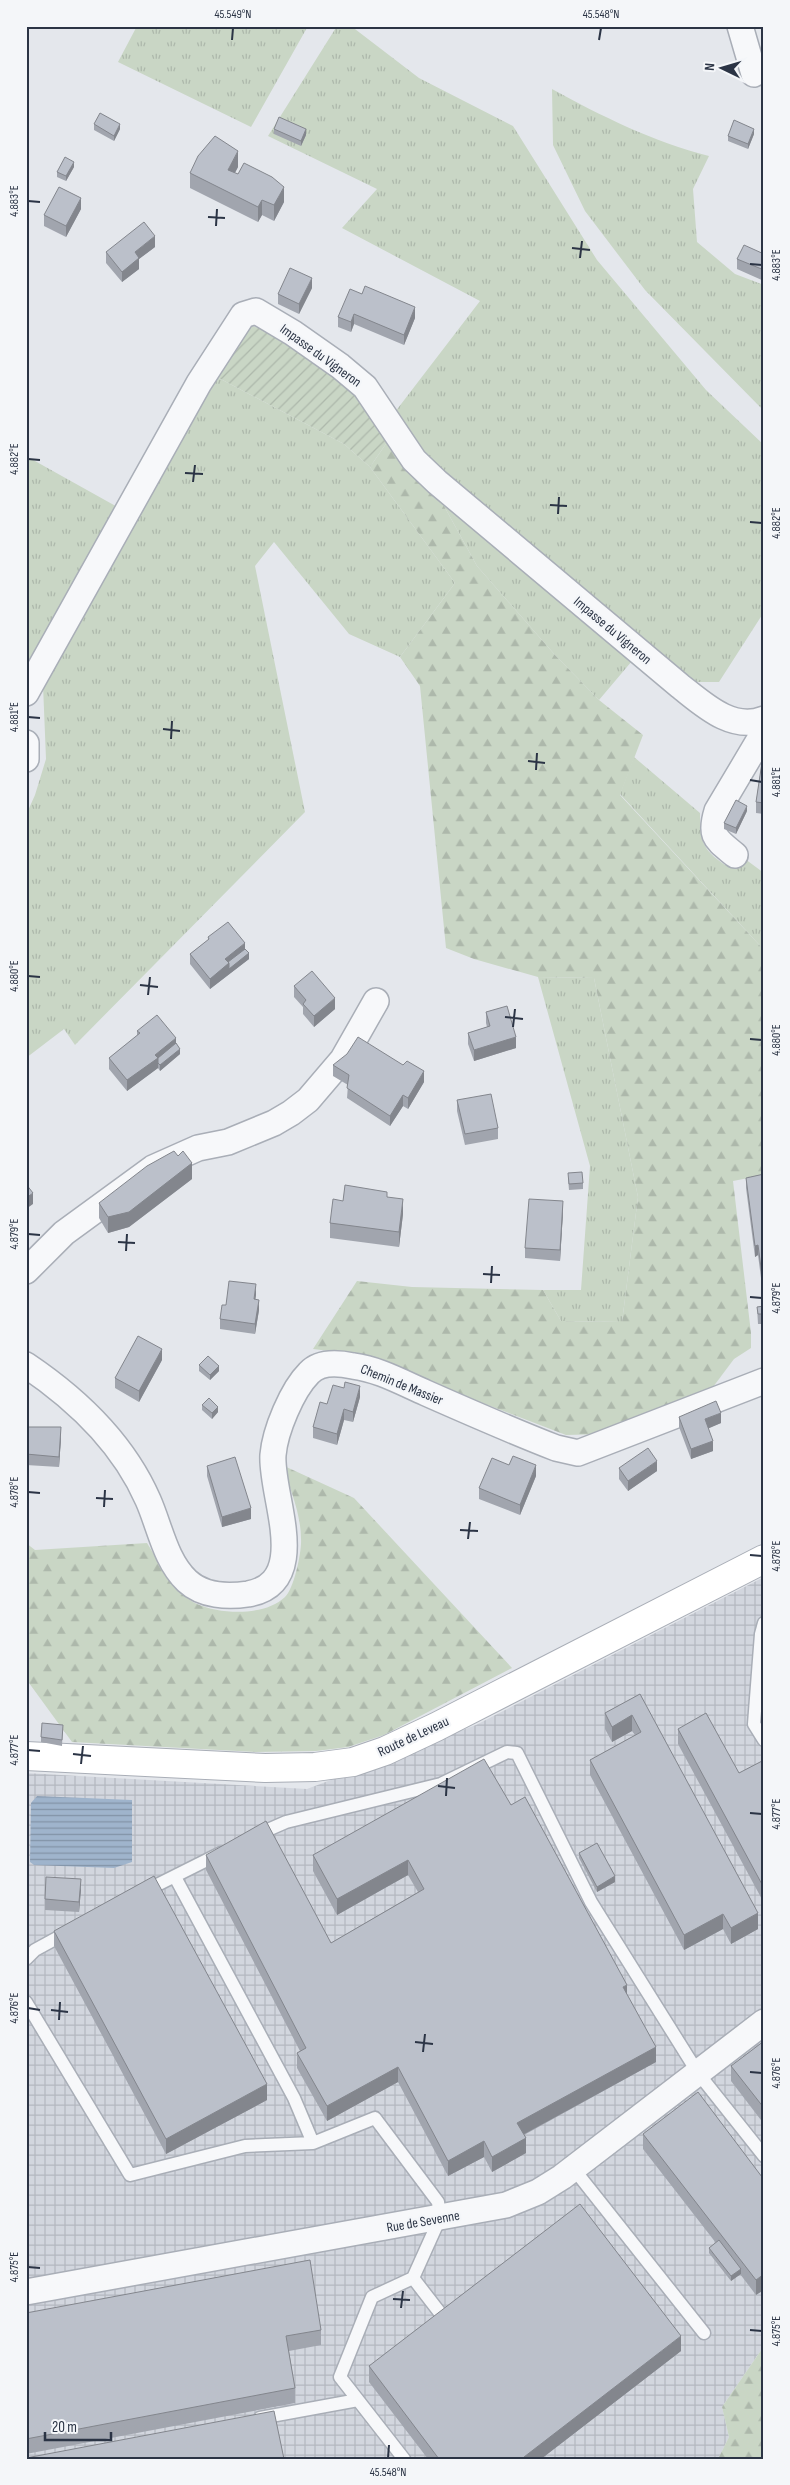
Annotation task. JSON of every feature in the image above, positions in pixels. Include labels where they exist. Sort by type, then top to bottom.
[{"type":"street","points":[[740,26],[754,74]]},
{"type":"street","name":"Impasse du Vigneron","points":[[26,693],[208,368],[244,315],[256,311],[317,349],[366,387],[414,460],[437,482],[693,696],[728,719],[738,722],[764,719]]},
{"type":"street","points":[[735,855],[715,838],[712,826],[717,811],[764,732]]},
{"type":"street","points":[[26,743],[26,759]]},
{"type":"street","points":[[26,1271],[64,1233],[153,1168],[184,1153],[228,1142],[274,1123],[302,1104],[325,1082],[343,1059],[376,1001]]},
{"type":"street","name":"Chemin de Massier","points":[[26,1365],[65,1392],[105,1433],[127,1461],[144,1492],[167,1550],[188,1582],[200,1590],[214,1594],[237,1596],[255,1592],[271,1585],[278,1574],[285,1535],[274,1475],[273,1456],[276,1440],[292,1397],[310,1371],[320,1365],[355,1366],[379,1374],[532,1439],[556,1448],[578,1453],[764,1381]]},
{"type":"street","name":"Route de Leveau","points":[[26,1756],[265,1768],[315,1767],[352,1762],[385,1752],[436,1727],[764,1559]]},
{"type":"street","name":"Rue de Sevenne","points":[[26,2292],[506,2205],[538,2192],[574,2168],[764,2022]]},
{"type":"lane","points":[[764,1623],[761,1634],[754,1724],[764,1740]]},
{"type":"lane","points":[[246,1840],[286,1822],[441,1784],[507,1752],[517,1753],[590,1902],[698,2073],[764,2156]]},
{"type":"lane","points":[[132,1896],[175,1877],[232,1847]]},
{"type":"lane","points":[[175,1877],[294,2098],[313,2143]]},
{"type":"lane","points":[[26,1959],[35,1950],[75,1928]]},
{"type":"lane","points":[[26,2002],[130,2176],[245,2146],[313,2143],[375,2118],[438,2202],[440,2218],[413,2278],[372,2297],[340,2377],[404,2459]]},
{"type":"lane","points":[[574,2168],[704,2333]]},
{"type":"lane","points":[[413,2278],[447,2322]]},
{"type":"lane","points":[[251,2420],[358,2400]]},
{"type":"shaded area","points":[[764,1577],[764,2346],[722,2407],[729,2437],[718,2459],[26,2459],[26,1773],[307,1789],[476,1725]]},
{"type":"green space","points":[[137,26],[308,26],[251,127],[118,62]]},
{"type":"green space","points":[[337,26],[351,26],[419,78],[513,126],[597,260],[706,390],[764,445],[764,612],[719,682],[691,682],[424,458],[395,412],[480,301],[342,228],[377,189],[268,136]]},
{"type":"green space","points":[[552,89],[589,109],[648,136],[709,156],[693,189],[697,242],[735,274],[764,285],[764,411],[645,290],[585,211],[553,145]]},
{"type":"green space","points":[[247,325],[264,329],[353,385],[390,438],[370,467],[344,444],[213,375]]},
{"type":"green space","points":[[213,375],[344,444],[370,467],[455,583],[400,657],[349,634],[274,542],[255,566],[305,812],[75,1045],[64,1029],[26,1058],[26,815],[35,795],[46,759],[43,685]]},
{"type":"green space","points":[[390,438],[438,495],[477,566],[555,655],[599,700],[643,735],[620,795],[764,950],[764,1175],[733,1181],[751,1333],[751,1348],[734,1359],[713,1387],[606,1434],[566,1435],[354,1354],[313,1349],[357,1281],[412,1287],[543,1290],[561,1321],[622,1322],[638,1197],[594,978],[538,977],[474,959],[446,948],[420,686],[400,657],[455,583],[370,467]]},
{"type":"green space","points":[[26,456],[121,509],[26,669]]},
{"type":"green space","points":[[438,495],[632,661],[599,700],[555,655],[477,566]]},
{"type":"green space","points":[[634,757],[700,813],[702,838],[711,854],[725,865],[745,859],[764,873],[764,950],[620,794]]},
{"type":"green space","points":[[538,977],[594,978],[638,1197],[622,1322],[561,1321],[543,1290],[581,1290],[590,1166]]},
{"type":"green space","points":[[282,1465],[354,1498],[512,1668],[384,1735],[348,1747],[316,1751],[256,1752],[72,1742],[29,1683],[26,1683],[26,1543],[35,1550],[147,1543],[175,1586],[189,1600],[207,1608],[231,1612],[266,1608],[277,1603],[288,1593],[297,1570],[300,1552],[301,1530],[299,1520]]},
{"type":"green space","points":[[764,2346],[764,2459],[718,2459],[729,2437],[722,2407]]},
{"type":"water","points":[[37,1796],[132,1800],[132,1862],[114,1868],[34,1865],[30,1862],[31,1803]]},
{"type":"building","points":[[100,113],[120,124],[114,136],[94,124]]},
{"type":"building","points":[[279,117],[306,129],[301,141],[274,129]]},
{"type":"building","points":[[734,120],[754,129],[748,144],[728,136]]},
{"type":"building","points":[[215,136],[238,151],[228,170],[238,174],[244,163],[272,177],[284,187],[274,205],[262,200],[258,207],[190,173],[198,156]]},
{"type":"building","points":[[65,157],[74,162],[66,176],[57,172]]},
{"type":"building","points":[[59,187],[81,198],[66,226],[44,215]]},
{"type":"building","points":[[144,222],[155,236],[135,252],[139,258],[122,272],[106,252]]},
{"type":"building","points":[[744,245],[764,254],[764,270],[737,259]]},
{"type":"building","points":[[290,268],[312,278],[299,304],[278,294]]},
{"type":"building","points":[[365,286],[415,307],[404,335],[354,314],[351,322],[338,317],[350,289],[362,294]]},
{"type":"building","points":[[764,749],[764,803],[756,802]]},
{"type":"building","points":[[736,800],[747,806],[736,828],[724,823]]},
{"type":"building","points":[[228,922],[245,943],[225,959],[229,963],[210,979],[190,954]]},
{"type":"building","points":[[245,949],[249,953],[229,969],[228,962]]},
{"type":"building","points":[[312,971],[335,998],[314,1016],[303,1004],[306,1000],[294,986]]},
{"type":"building","points":[[507,1006],[516,1037],[474,1050],[468,1033],[490,1026],[486,1012]]},
{"type":"building","points":[[157,1015],[176,1038],[155,1055],[158,1058],[127,1080],[109,1058],[140,1033],[137,1031]]},
{"type":"building","points":[[358,1037],[403,1065],[407,1061],[424,1071],[408,1098],[403,1095],[390,1116],[347,1088],[349,1075],[333,1065],[347,1054]]},
{"type":"building","points":[[176,1043],[180,1049],[160,1065],[158,1058]]},
{"type":"building","points":[[491,1094],[498,1128],[465,1134],[457,1100]]},
{"type":"building","points":[[174,1151],[178,1156],[183,1151],[192,1163],[129,1212],[108,1217],[99,1203],[147,1166]]},
{"type":"building","points":[[582,1172],[583,1183],[569,1184],[568,1173]]},
{"type":"building","points":[[764,1174],[764,1290],[758,1245],[755,1246],[746,1178]]},
{"type":"building","points":[[26,1184],[33,1193],[26,1198]]},
{"type":"building","points":[[345,1185],[387,1192],[387,1197],[403,1199],[399,1232],[330,1223],[333,1199],[343,1201]]},
{"type":"building","points":[[529,1199],[563,1201],[560,1250],[525,1248]]},
{"type":"building","points":[[229,1281],[256,1284],[254,1299],[259,1300],[255,1324],[220,1319],[222,1305],[226,1305]]},
{"type":"building","points":[[764,1306],[764,1314],[758,1314],[757,1307]]},
{"type":"building","points":[[138,1336],[162,1349],[139,1391],[115,1378]]},
{"type":"building","points":[[208,1356],[219,1366],[210,1375],[199,1365]]},
{"type":"building","points":[[345,1382],[360,1386],[353,1412],[344,1409],[337,1434],[313,1427],[320,1402],[327,1404],[333,1385],[344,1388]]},
{"type":"building","points":[[209,1398],[218,1407],[212,1413],[202,1405]]},
{"type":"building","points":[[716,1401],[721,1413],[705,1419],[713,1441],[691,1449],[679,1417]]},
{"type":"building","points":[[26,1427],[61,1427],[59,1457],[26,1454]]},
{"type":"building","points":[[648,1448],[657,1461],[628,1481],[619,1468]]},
{"type":"building","points":[[513,1456],[536,1465],[520,1505],[479,1488],[492,1458],[509,1465]]},
{"type":"building","points":[[235,1457],[251,1508],[222,1517],[207,1466]]},
{"type":"building","points":[[640,1694],[758,1913],[731,1928],[723,1914],[684,1935],[590,1760],[641,1732],[632,1715],[612,1727],[605,1713]]},
{"type":"building","points":[[706,1713],[739,1773],[764,1760],[764,1888],[678,1729]]},
{"type":"building","points":[[42,1723],[63,1725],[62,1740],[41,1737]]},
{"type":"building","points":[[484,1759],[511,1805],[525,1797],[627,1985],[623,1987],[656,2047],[517,2123],[526,2138],[492,2157],[484,2141],[448,2161],[398,2067],[327,2106],[297,2053],[306,2048],[206,1855],[266,1821],[331,1943],[424,1889],[408,1860],[337,1899],[313,1855]]},
{"type":"building","points":[[597,1843],[615,1876],[597,1887],[579,1853]]},
{"type":"building","points":[[154,1876],[267,2084],[166,2139],[54,1931]]},
{"type":"building","points":[[46,1877],[81,1879],[79,1902],[45,1899]]},
{"type":"building","points":[[764,2041],[764,2108],[731,2066]]},
{"type":"building","points":[[698,2092],[762,2177],[764,2176],[764,2274],[756,2280],[643,2134]]},
{"type":"building","points":[[580,2204],[681,2336],[524,2457],[525,2459],[439,2459],[369,2366]]},
{"type":"building","points":[[719,2240],[741,2269],[731,2276],[709,2248]]},
{"type":"building","points":[[310,2260],[321,2330],[286,2336],[295,2388],[26,2439],[26,2313]]},
{"type":"building","points":[[274,2411],[284,2459],[26,2459],[26,2458]]}]
